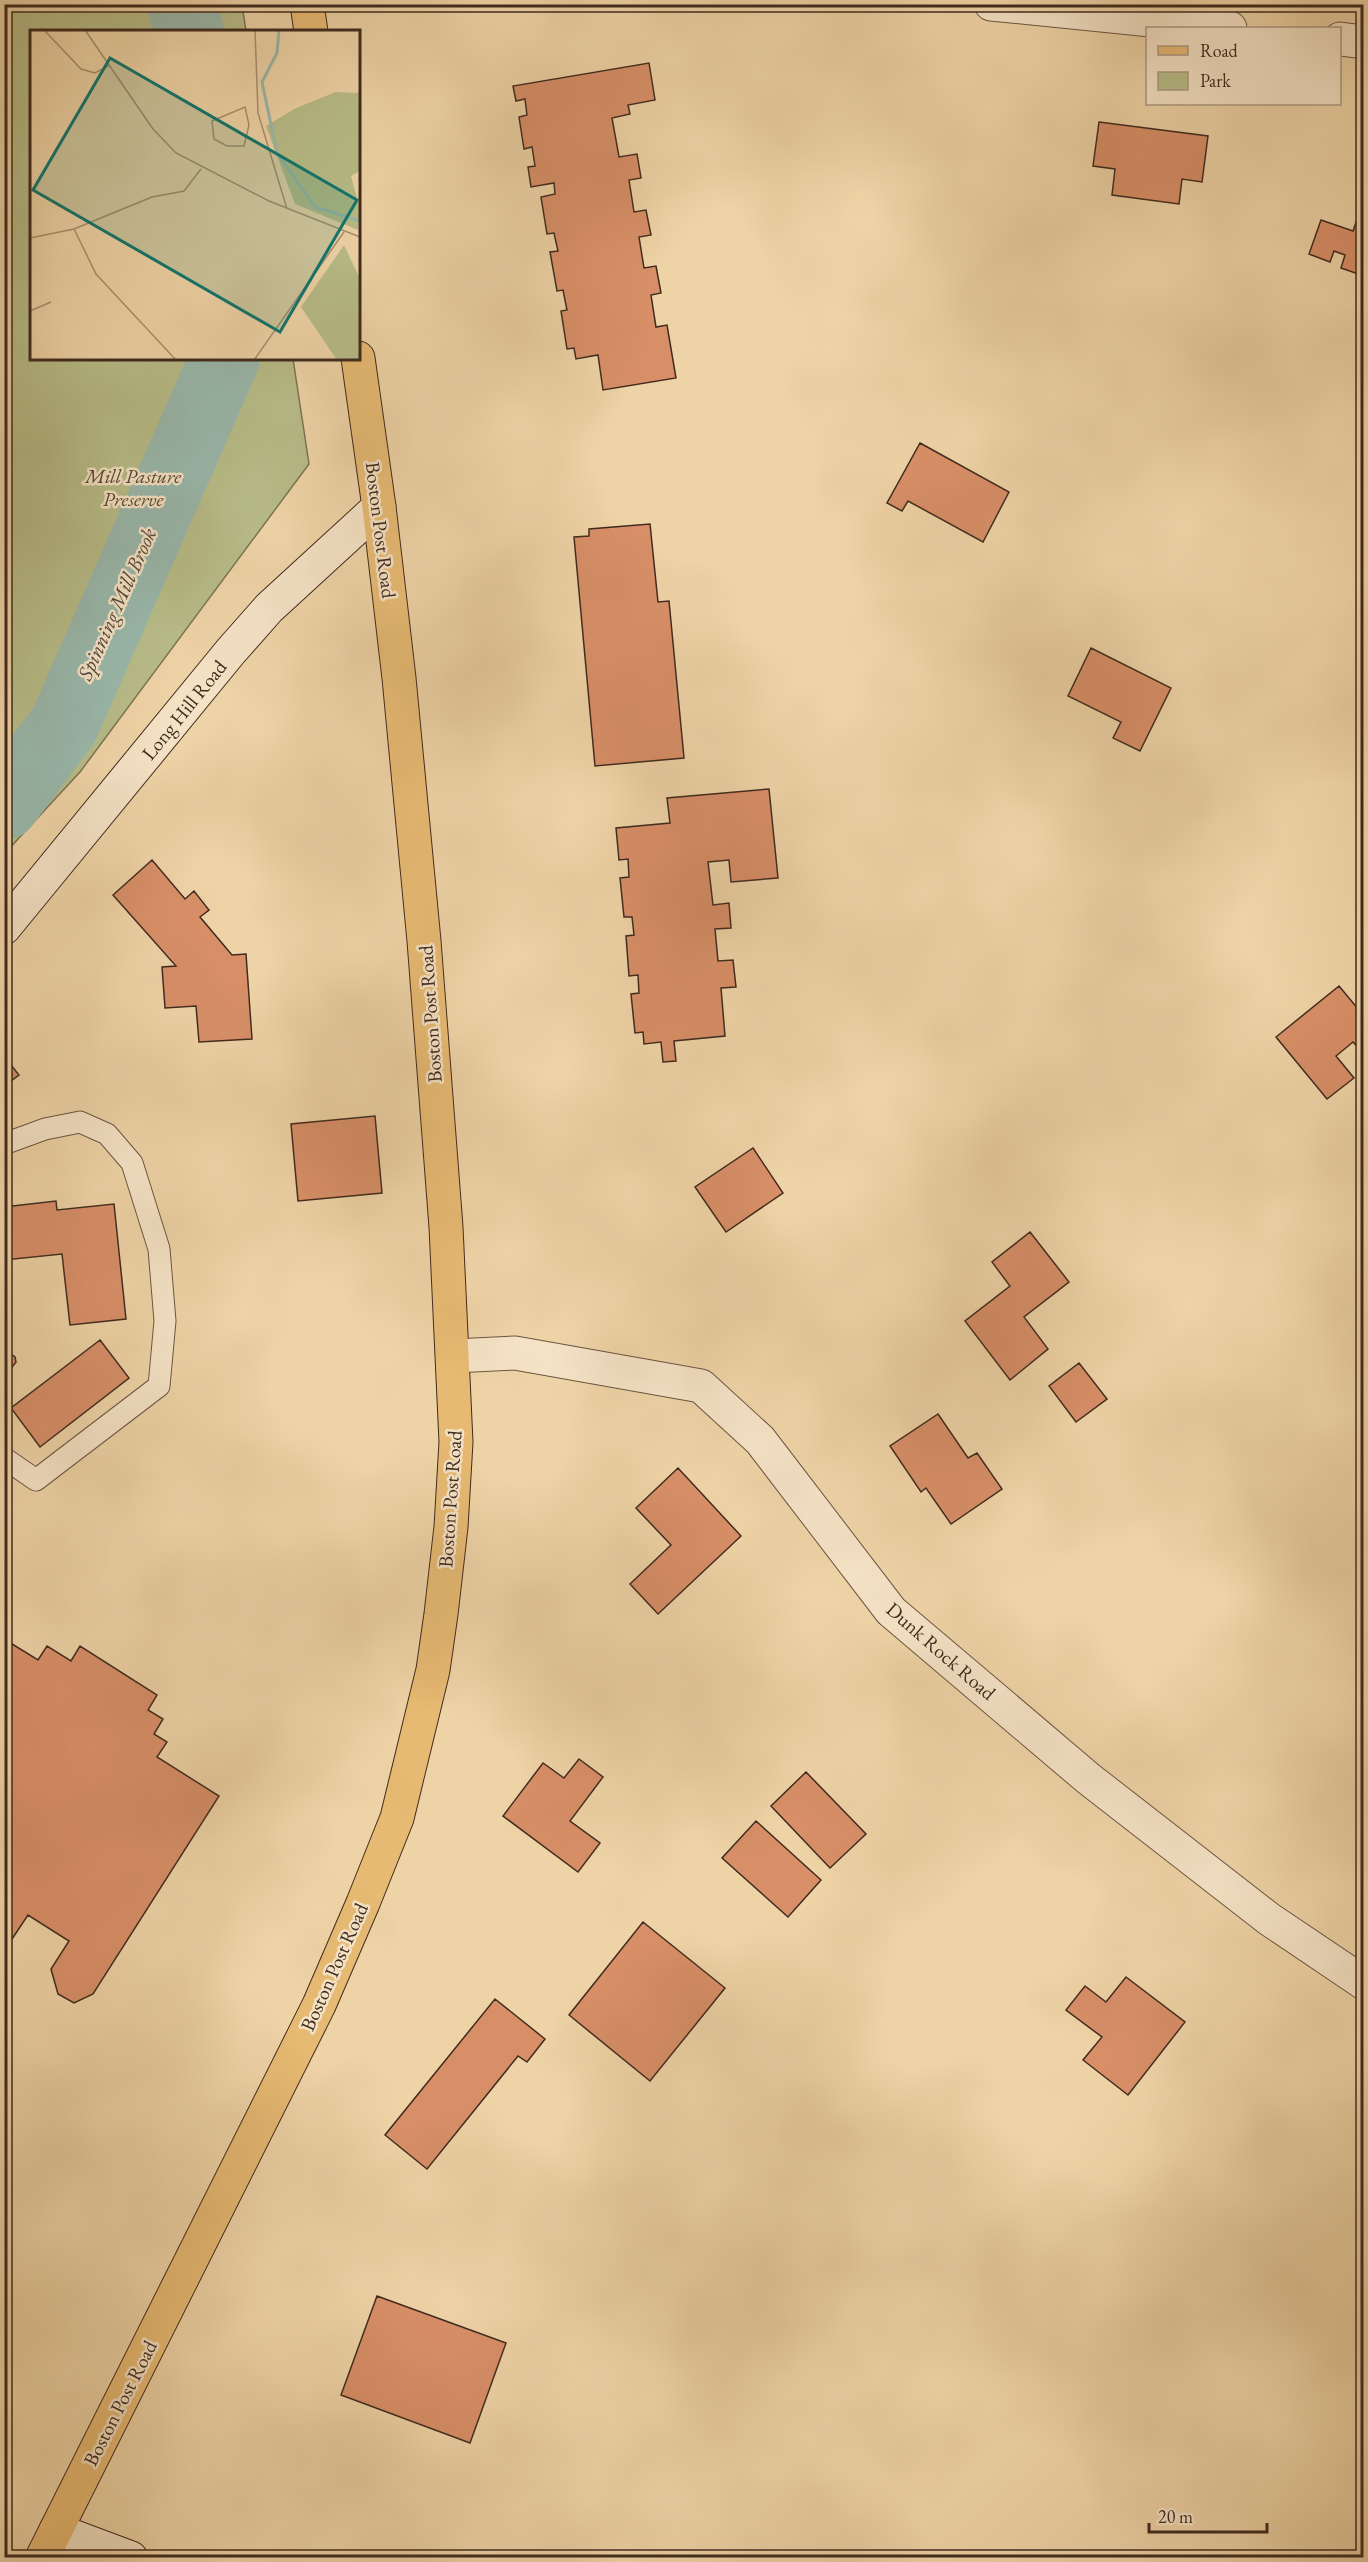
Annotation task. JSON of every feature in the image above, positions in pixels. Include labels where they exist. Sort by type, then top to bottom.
[{"type":"main road","points":[[307,4],[310,30]]},
{"type":"main road","name":"Boston Post Road","points":[[49,2544],[314,2014],[363,1903],[397,1818],[431,1680],[441,1614],[451,1527],[456,1442],[446,1227],[424,942],[399,678],[379,507],[358,360]]},
{"type":"street","points":[[991,4],[1220,27]]},
{"type":"street","points":[[1341,39],[1364,42]]},
{"type":"street","name":"Long Hill Road","points":[[4,928],[231,651],[269,608],[379,507]]},
{"type":"street","name":"Dunk Rock Road","points":[[453,1356],[515,1353],[702,1386],[760,1440],[891,1611],[1089,1779],[1269,1919],[1364,1983]]},
{"type":"street","points":[[49,2544],[131,2558]]},
{"type":"lane","points":[[4,1144],[45,1129],[80,1122],[107,1134],[132,1163],[159,1250],[165,1321],[159,1386],[36,1480],[4,1458]]},
{"type":"green space","name":"Mill Pasture Preserve","points":[[5,4],[242,5],[246,30],[30,30],[30,360],[293,360],[309,464],[80,772],[5,853]]},
{"type":"building","points":[[649,63],[655,100],[628,105],[630,114],[612,118],[619,157],[637,154],[641,178],[629,180],[634,212],[646,210],[651,235],[639,237],[644,268],[656,266],[661,293],[651,295],[656,327],[667,325],[676,378],[603,390],[598,355],[576,359],[574,348],[567,349],[561,311],[567,310],[563,290],[557,291],[550,252],[558,251],[554,233],[547,234],[541,197],[555,194],[554,183],[531,187],[528,167],[535,166],[532,147],[524,149],[519,117],[527,115],[525,99],[516,101],[513,86]]},
{"type":"building","points":[[1099,122],[1208,136],[1202,182],[1182,179],[1179,204],[1112,195],[1115,169],[1093,166]]},
{"type":"building","points":[[1360,211],[1364,212],[1364,276],[1341,268],[1345,255],[1334,251],[1330,262],[1309,254],[1321,220],[1353,231]]},
{"type":"building","points":[[920,443],[1009,492],[983,542],[908,501],[902,511],[887,503]]},
{"type":"building","points":[[650,524],[658,602],[669,601],[684,758],[595,766],[574,537],[589,536],[589,529]]},
{"type":"building","points":[[1091,648],[1171,688],[1140,751],[1113,738],[1121,722],[1068,696]]},
{"type":"building","points":[[769,789],[778,878],[731,882],[729,860],[708,862],[713,905],[729,903],[731,928],[715,929],[718,961],[733,960],[736,987],[721,988],[725,1036],[674,1041],[676,1061],[663,1062],[661,1042],[644,1044],[643,1032],[635,1033],[631,994],[639,993],[638,975],[629,976],[626,936],[634,935],[632,917],[624,917],[620,878],[629,877],[628,859],[619,860],[616,828],[670,823],[667,798]]},
{"type":"building","points":[[152,860],[185,899],[194,891],[209,910],[200,917],[232,955],[246,954],[252,1039],[199,1042],[196,1006],[165,1008],[162,967],[176,966],[113,895]]},
{"type":"building","points":[[1339,986],[1364,1016],[1364,1054],[1353,1042],[1336,1056],[1354,1078],[1327,1099],[1276,1037]]},
{"type":"building","points":[[4,1056],[19,1075],[4,1086]]},
{"type":"building","points":[[375,1116],[382,1193],[298,1201],[291,1124]]},
{"type":"building","points":[[753,1148],[783,1193],[726,1232],[695,1187]]},
{"type":"building","points":[[56,1201],[57,1210],[114,1204],[126,1319],[70,1325],[62,1254],[4,1260],[4,1207]]},
{"type":"building","points":[[1030,1232],[1069,1282],[1024,1317],[1048,1349],[1010,1380],[965,1321],[1010,1286],[992,1262]]},
{"type":"building","points":[[100,1340],[129,1378],[40,1447],[11,1408]]},
{"type":"building","points":[[4,1349],[15,1357],[16,1362],[4,1377]]},
{"type":"building","points":[[1079,1363],[1107,1399],[1076,1422],[1049,1386]]},
{"type":"building","points":[[938,1414],[968,1458],[977,1453],[1002,1489],[951,1524],[926,1488],[921,1492],[890,1446]]},
{"type":"building","points":[[678,1468],[741,1536],[658,1614],[630,1584],[671,1545],[636,1508]]},
{"type":"building","points":[[4,1639],[38,1660],[47,1646],[71,1661],[80,1646],[157,1695],[148,1710],[163,1719],[154,1734],[167,1742],[157,1757],[219,1796],[93,1994],[74,2003],[58,1994],[51,1969],[69,1941],[28,1915],[4,1951]]},
{"type":"building","points":[[579,1759],[603,1777],[570,1821],[600,1843],[578,1872],[503,1816],[543,1763],[564,1778]]},
{"type":"building","points":[[806,1772],[866,1834],[830,1868],[771,1806]]},
{"type":"building","points":[[756,1821],[821,1880],[788,1917],[722,1858]]},
{"type":"building","points":[[643,1922],[725,1988],[650,2081],[569,2015]]},
{"type":"building","points":[[1126,1977],[1185,2022],[1128,2095],[1083,2060],[1102,2037],[1066,2010],[1085,1986],[1106,2002]]},
{"type":"building","points":[[495,1999],[545,2039],[527,2062],[518,2056],[427,2169],[385,2135]]},
{"type":"building","points":[[377,2296],[506,2343],[470,2443],[341,2395]]},
{"type":"waterway","name":"Spinning Mill Brook","points":[[182,4],[188,30]]},
{"type":"waterway","name":"Spinning Mill Brook","points":[[4,805],[64,725],[224,360]]}]
